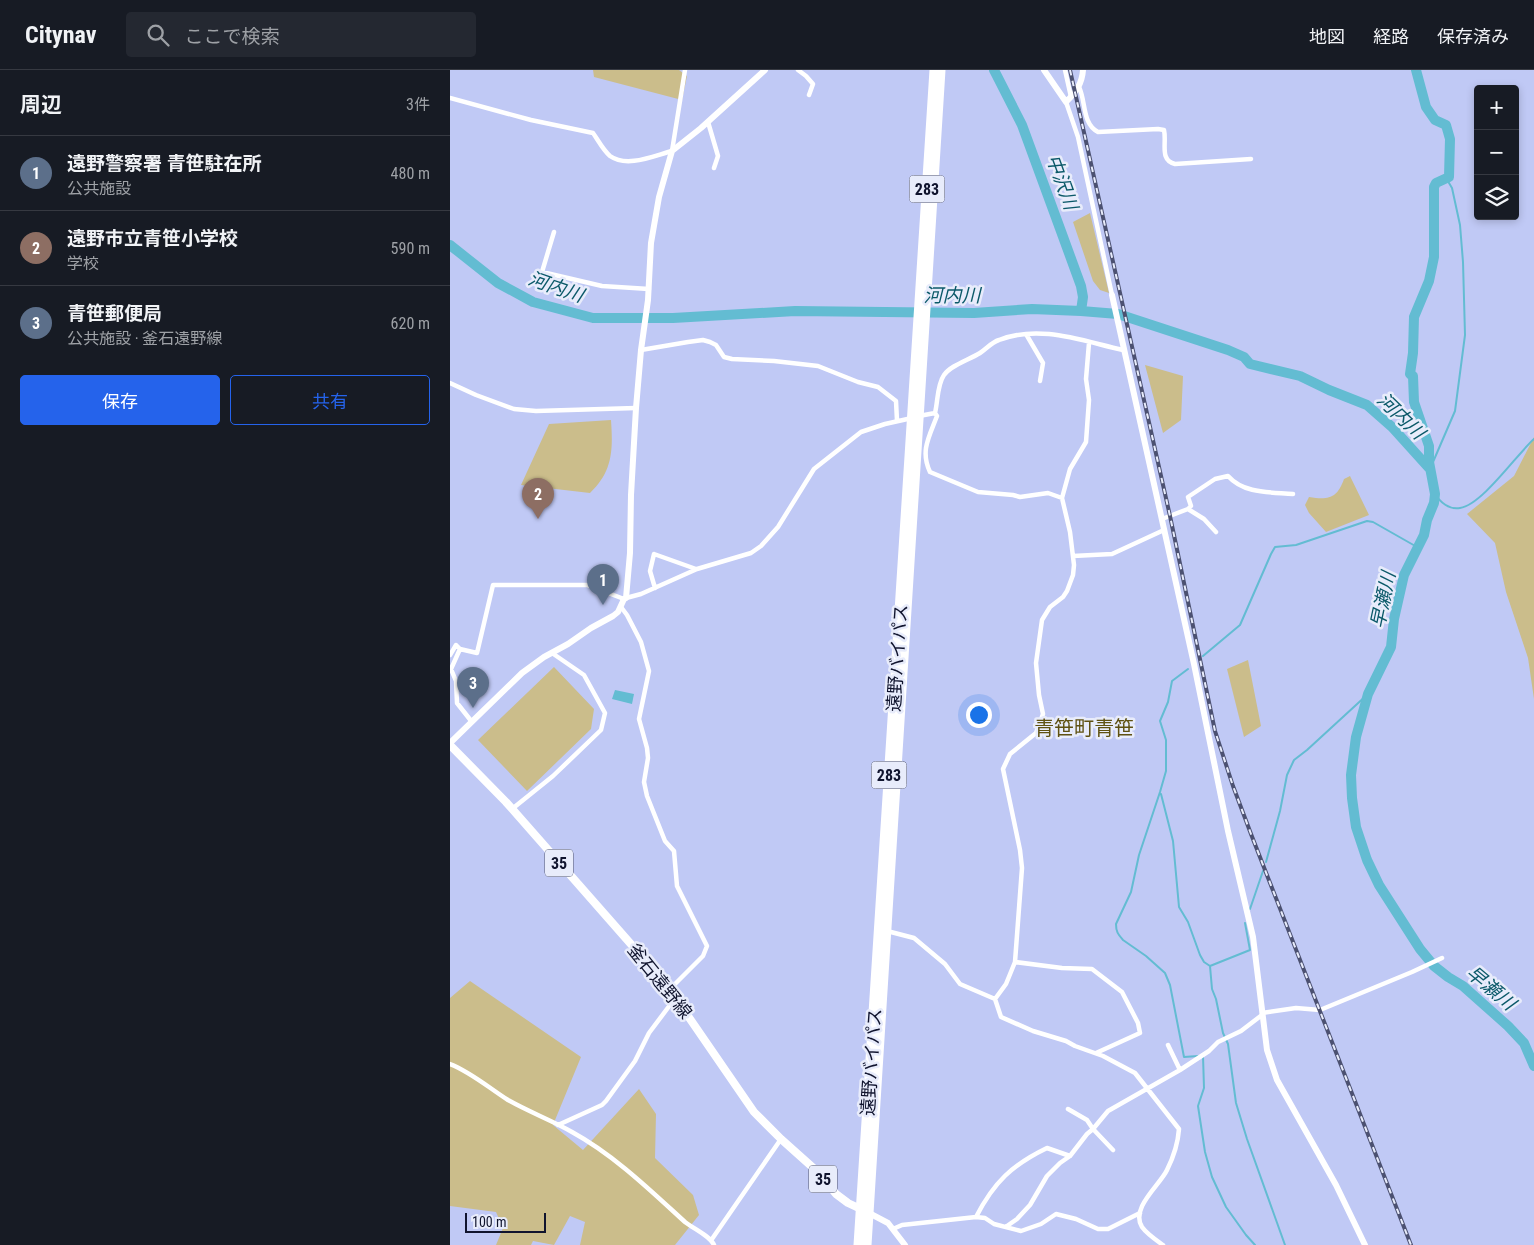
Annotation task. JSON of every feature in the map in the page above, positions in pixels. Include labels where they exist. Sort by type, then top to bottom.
[{"type":"highway","name":"遠野バイパス","points":[[926,246],[934,70]]},
{"type":"highway","name":"遠野バイパス","points":[[867,1245],[865,1211],[882,929],[926,246],[941,70]]},
{"type":"highway","name":"遠野バイパス","points":[[858,1245],[865,1211]]},
{"type":"main road","name":"釜石遠野線","points":[[450,744],[512,810],[670,989],[754,1112],[781,1139],[819,1172],[836,1194],[848,1203],[865,1211]]},
{"type":"street","points":[[450,744],[522,674],[544,657],[613,616],[625,599],[630,553],[636,408],[649,289],[651,243],[659,197],[672,151],[685,70]]},
{"type":"street","points":[[450,98],[531,120],[593,133],[610,156],[623,162],[672,151],[708,122],[765,70]]},
{"type":"street","points":[[798,70],[813,84],[809,95]]},
{"type":"street","points":[[1044,70],[1069,100]]},
{"type":"street","points":[[1065,70],[1069,100],[1123,350],[1162,519],[1228,831],[1253,937],[1267,1050],[1277,1080],[1336,1185],[1365,1245]]},
{"type":"street","points":[[1069,100],[1079,87],[1083,70]]},
{"type":"street","points":[[1079,87],[1088,124],[1093,130],[1098,132],[1164,130],[1165,158],[1168,162],[1175,164],[1251,159]]},
{"type":"street","points":[[708,122],[718,156],[714,168]]},
{"type":"street","points":[[554,232],[542,272],[602,286],[649,289]]},
{"type":"street","points":[[1062,498],[1048,493],[1020,497],[978,492],[930,472],[925,462],[924,451],[936,416],[935,413],[944,374],[982,352],[997,340],[1026,334],[1056,334],[1123,350]]},
{"type":"street","points":[[1026,334],[1043,362],[1040,381]]},
{"type":"street","points":[[642,347],[703,340],[716,345],[724,357],[732,360],[774,360],[818,366],[858,382],[878,387],[896,401],[897,421]]},
{"type":"street","points":[[994,999],[1006,984],[1015,962],[1022,868],[1003,769],[1010,754],[1036,733],[1043,714],[1036,663],[1042,620],[1050,607],[1068,591],[1073,575],[1070,532],[1062,498],[1070,469],[1086,442],[1089,400],[1086,379],[1089,343]]},
{"type":"street","points":[[450,384],[481,398],[514,409],[536,411],[636,408]]},
{"type":"street","points":[[450,655],[456,645],[460,649],[477,653],[493,585],[586,585],[625,599],[655,588],[696,569],[745,555],[761,546],[778,527],[814,469],[861,432],[897,421],[935,413]]},
{"type":"street","points":[[1162,519],[1188,509],[1191,506],[1188,497],[1215,479],[1228,476],[1233,482],[1245,489],[1293,494]]},
{"type":"street","points":[[1188,509],[1204,519],[1216,532]]},
{"type":"street","points":[[1073,556],[1112,554],[1164,530]]},
{"type":"street","points":[[655,588],[650,571],[654,554],[696,569]]},
{"type":"street","points":[[621,607],[641,642],[649,670],[638,719],[648,748],[644,782],[647,796],[665,841],[674,852],[677,886],[708,946],[703,956],[670,989]]},
{"type":"street","points":[[460,649],[450,669],[456,680],[457,703],[472,722]]},
{"type":"street","points":[[512,810],[553,776],[601,730],[605,713],[584,674],[552,653]]},
{"type":"street","points":[[882,929],[897,935],[914,938],[945,964],[960,984],[994,999],[1001,1017],[1033,1031],[1066,1041],[1136,1073],[1147,1090],[1179,1129],[1178,1142],[1166,1171],[1148,1195],[1140,1213],[1142,1226],[1163,1245]]},
{"type":"street","points":[[1007,1226],[1017,1219],[1030,1205],[1047,1176],[1070,1156],[1108,1111],[1180,1070],[1206,1053],[1222,1039],[1241,1031],[1262,1014],[1296,1008],[1320,1010],[1442,958]]},
{"type":"street","points":[[1015,962],[1062,968],[1092,969],[1122,992],[1138,1023],[1140,1033],[1096,1054]]},
{"type":"street","points":[[558,1125],[602,1105],[606,1101],[635,1061],[649,1034],[676,998]]},
{"type":"street","points":[[1168,1045],[1180,1070]]},
{"type":"street","points":[[450,1064],[459,1067],[508,1100],[573,1132],[611,1158],[663,1200],[698,1232],[712,1239],[714,1245]]},
{"type":"street","points":[[1068,1108],[1087,1120],[1113,1150]]},
{"type":"street","points":[[712,1239],[781,1139]]},
{"type":"street","points":[[976,1217],[987,1194],[1022,1161],[1047,1148],[1070,1156]]},
{"type":"street","points":[[865,1211],[885,1221],[905,1245]]},
{"type":"street","points":[[893,1229],[902,1225],[976,1217],[985,1218],[994,1224],[1021,1231],[1041,1224],[1056,1214],[1076,1219],[1098,1229],[1108,1229],[1140,1213]]},
{"type":"shaded area","points":[[593,70],[679,70],[687,76],[682,100],[594,77]]},
{"type":"shaded area","points":[[1090,213],[1109,293],[1100,290],[1093,281],[1073,222]]},
{"type":"shaded area","points":[[1145,365],[1183,376],[1181,420],[1163,433]]},
{"type":"shaded area","points":[[611,420],[612,441],[610,460],[603,477],[590,493],[521,485],[549,424]]},
{"type":"shaded area","points":[[1534,437],[1534,699],[1528,658],[1506,592],[1495,543],[1467,514],[1514,476]]},
{"type":"shaded area","points":[[1350,476],[1369,515],[1326,532],[1309,513],[1305,505],[1309,497],[1331,497],[1338,491],[1344,479]]},
{"type":"shaded area","points":[[1248,660],[1261,726],[1244,737],[1227,669]]},
{"type":"shaded area","points":[[554,667],[594,709],[591,729],[527,791],[478,740]]},
{"type":"shaded area","points":[[615,690],[634,694],[632,704],[612,699]]},
{"type":"shaded area","points":[[470,981],[581,1057],[553,1125],[583,1150],[639,1089],[656,1114],[655,1158],[693,1195],[699,1215],[675,1245],[580,1245],[585,1222],[570,1216],[554,1245],[533,1241],[531,1245],[496,1245],[503,1228],[496,1212],[450,1206],[450,998]]},
{"type":"waterway","name":"中沢川","points":[[994,70],[1022,125],[1081,286],[1083,297],[1081,311]]},
{"type":"waterway","name":"早瀬川","points":[[1416,70],[1426,107],[1435,120],[1446,125],[1450,139],[1449,177],[1436,183],[1434,187],[1434,257],[1429,281],[1414,317],[1413,353],[1410,374],[1413,376],[1414,402],[1429,446],[1429,462],[1435,494],[1424,535],[1404,575],[1394,619],[1391,647],[1368,694],[1356,737],[1351,775],[1352,798],[1356,827],[1367,860],[1379,885],[1420,949],[1434,966],[1463,986],[1508,1026],[1524,1043],[1534,1066]]},
{"type":"waterway","points":[[1430,469],[1455,411],[1465,335],[1460,225],[1452,188],[1446,178]]},
{"type":"waterway","name":"河内川","points":[[450,245],[498,283],[533,302],[593,318],[673,318],[795,311],[974,313],[1032,309],[1118,314],[1228,350],[1244,357],[1250,364],[1300,376],[1367,405],[1392,427],[1429,468]]},
{"type":"waterway","points":[[1435,494],[1439,500],[1452,508],[1469,505],[1489,489],[1534,439]]},
{"type":"waterway","points":[[1203,656],[1240,625],[1275,547],[1296,545],[1367,521],[1373,522],[1417,547]]},
{"type":"waterway","points":[[1188,669],[1172,681],[1168,702],[1160,721],[1166,740],[1166,771],[1139,855],[1131,892],[1116,924],[1116,929],[1123,940],[1146,956],[1165,973],[1170,985],[1184,1057],[1198,1056]]},
{"type":"waterway","points":[[1266,862],[1280,811],[1287,775],[1294,760],[1368,694]]},
{"type":"waterway","points":[[1161,794],[1173,841],[1179,907],[1188,922],[1200,955],[1204,962],[1210,966],[1212,989],[1223,1033],[1228,1044],[1236,1103],[1285,1245]]},
{"type":"waterway","points":[[1250,909],[1263,871]]},
{"type":"waterway","points":[[1210,966],[1250,950],[1245,923]]},
{"type":"waterway","points":[[1203,1056],[1204,1088],[1198,1106],[1205,1152],[1212,1177],[1226,1207],[1255,1245]]},
{"type":"railway","points":[[1070,70],[1170,516],[1215,731],[1251,834],[1411,1245]]},
{"type":"place","name":"遠野市立青笹小学校","points":[[538,519]]},
{"type":"place","name":"遠野警察署 青笹駐在所","points":[[603,605]]},
{"type":"place","name":"青笹郵便局","points":[[473,708]]},
{"type":"district","name":"青笹町青笹","points":[[1084,728]]}]
